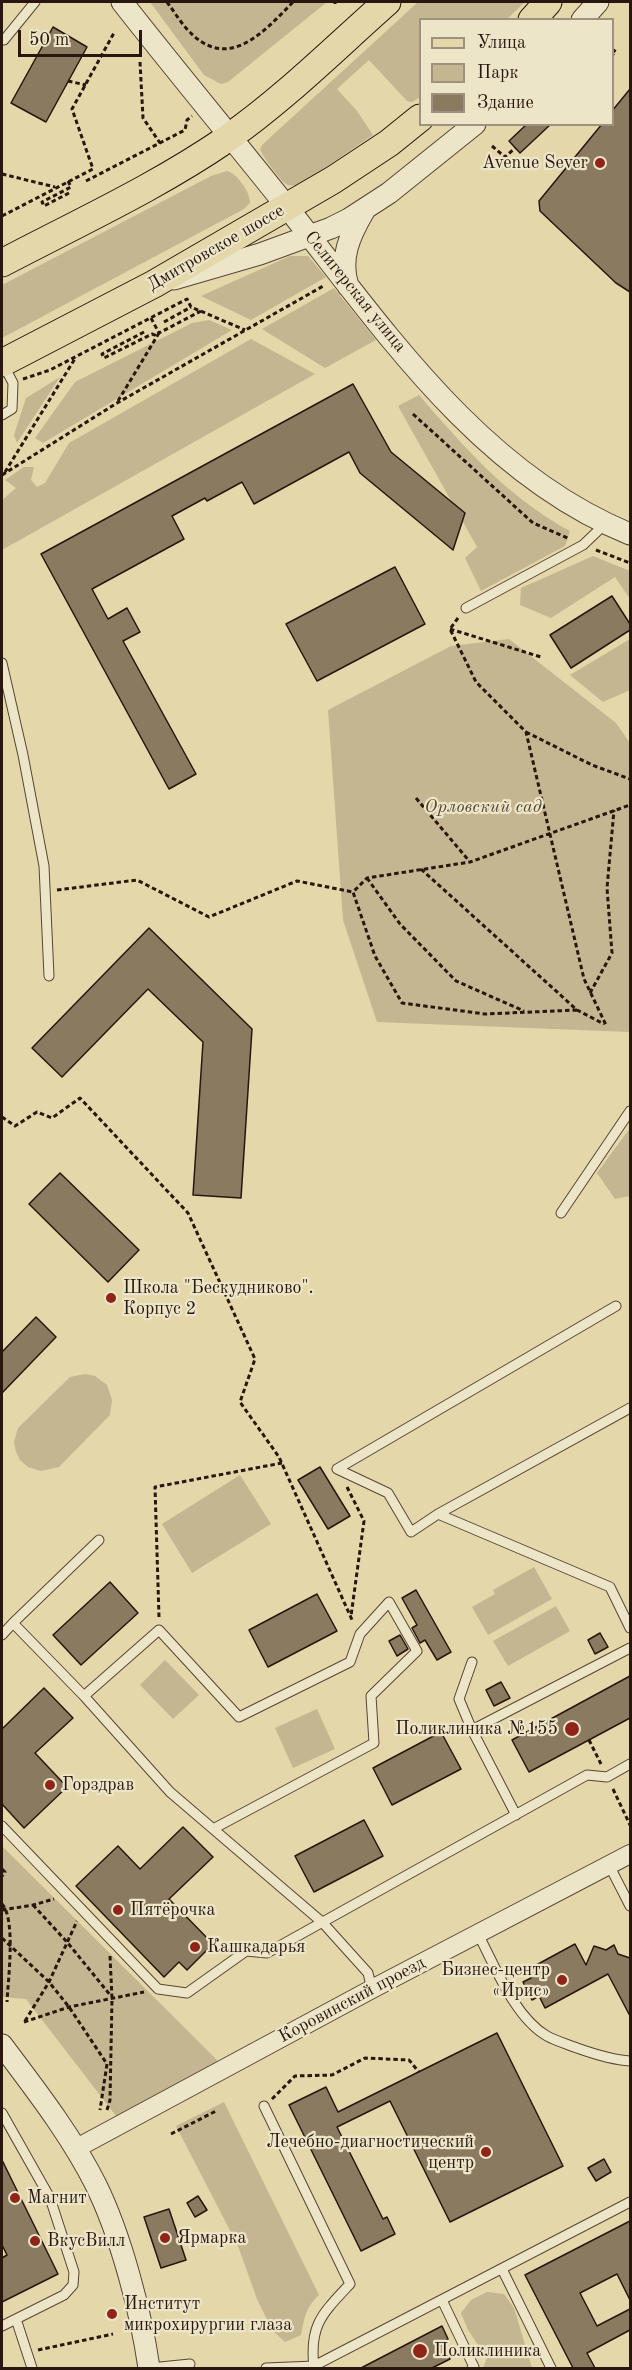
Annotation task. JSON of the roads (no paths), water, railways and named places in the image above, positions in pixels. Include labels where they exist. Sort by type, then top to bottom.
[{"type":"main road","points":[[2,263],[136,193],[229,137],[276,101],[387,2]]},
{"type":"main road","points":[[534,18],[548,2]]},
{"type":"main road","name":"Дмитровское шоссе","points":[[6,369],[333,180],[389,143],[419,119]]},
{"type":"street","name":"Селигерская улица","points":[[123,2],[286,206],[309,236],[340,284],[482,438],[541,486],[605,524],[630,534]]},
{"type":"street","points":[[584,18],[598,2]]},
{"type":"street","points":[[153,285],[222,266],[332,228],[365,209],[413,175],[473,126]]},
{"type":"street","points":[[340,284],[344,273],[346,250],[365,209]]},
{"type":"street","name":"Коровинский проезд","points":[[75,2149],[372,1989],[630,1854]]},
{"type":"street","points":[[2,2045],[75,2149],[96,2184],[116,2234],[138,2311],[149,2368]]},
{"type":"lane","points":[[4,40],[35,2]]},
{"type":"lane","points":[[2,415],[12,409],[6,369]]},
{"type":"lane","points":[[466,608],[583,545],[605,524]]},
{"type":"lane","points":[[2,663],[43,858],[49,976]]},
{"type":"lane","points":[[561,1213],[630,1111]]},
{"type":"lane","points":[[616,1306],[337,1469],[388,1493],[411,1532],[630,1408]]},
{"type":"lane","points":[[438,1515],[610,1587],[630,1628]]},
{"type":"lane","points":[[2,1635],[99,1540]]},
{"type":"lane","points":[[84,1695],[159,1630],[238,1717],[350,1662],[360,1634],[389,1602],[417,1651],[371,1696],[374,1743],[213,1829]]},
{"type":"lane","points":[[13,1623],[84,1695],[170,1792],[322,1923],[368,1973],[372,1989]]},
{"type":"lane","points":[[472,1730],[630,1648]]},
{"type":"lane","points":[[472,1662],[459,1699],[472,1730],[516,1815]]},
{"type":"lane","points":[[2,1827],[158,1989],[187,1993],[246,1951],[267,1953],[587,1775],[607,1777],[630,1764]]},
{"type":"lane","points":[[609,1865],[630,1906]]},
{"type":"lane","points":[[478,1934],[523,2015],[546,2035],[585,2051],[616,2060],[630,2061]]},
{"type":"lane","points":[[264,2106],[350,2284],[323,2313],[312,2340],[314,2367]]},
{"type":"lane","points":[[2,2113],[50,2198],[74,2272],[73,2285],[64,2295],[2,2326]]},
{"type":"lane","points":[[266,2368],[314,2367],[630,2202]]},
{"type":"lane","points":[[502,2269],[550,2368]]},
{"type":"lane","points":[[442,2300],[474,2367],[472,2368]]},
{"type":"lane","points":[[16,2319],[32,2368]]},
{"type":"lane","points":[[149,2368],[190,2364]]},
{"type":"place","name":"Avenue Sever","points":[[600,163]]},
{"type":"place","name":"Школа \"Бескудниково\". Корпус 2","points":[[111,1298]]},
{"type":"place","name":"Поликлиника №155","points":[[572,1729]]},
{"type":"place","name":"Горздрав","points":[[50,1785]]},
{"type":"place","name":"Пятёрочка","points":[[118,1910]]},
{"type":"place","name":"Кашкадарья","points":[[195,1947]]},
{"type":"place","name":"Бизнес-центр «Ирис»","points":[[562,1980]]},
{"type":"place","name":"Лечебно-диагностический центр","points":[[486,2152]]},
{"type":"place","name":"Магнит","points":[[15,2198]]},
{"type":"place","name":"Ярмарка","points":[[165,2238]]},
{"type":"place","name":"ВкусВилл","points":[[35,2241]]},
{"type":"place","name":"Институт микрохирургии глаза","points":[[112,2314]]},
{"type":"place","name":"Поликлиника","points":[[420,2351]]},
{"type":"park label","name":"Орловский сад","points":[[483,807]]}]
